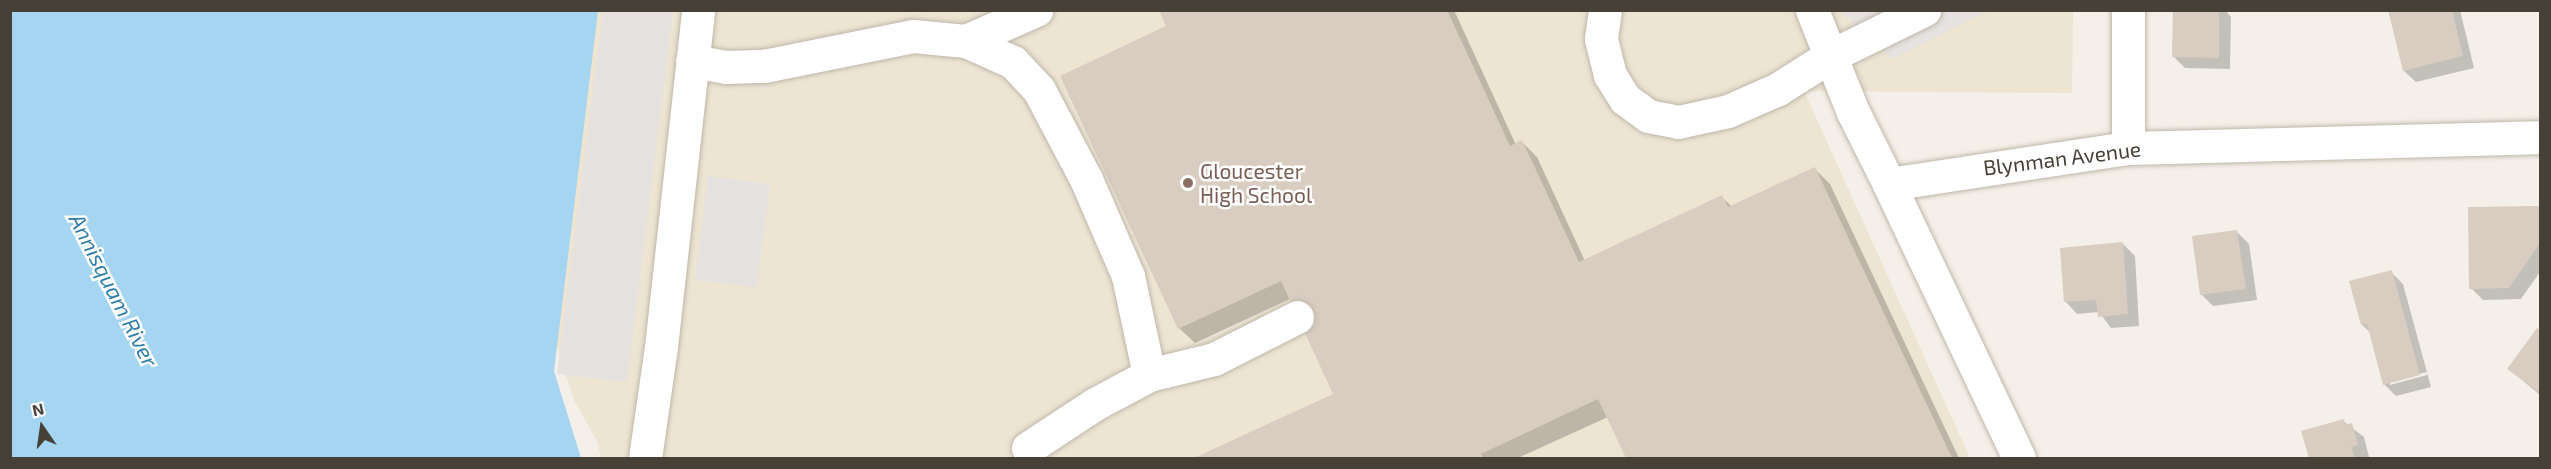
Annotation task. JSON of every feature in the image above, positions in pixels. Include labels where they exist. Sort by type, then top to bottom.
[{"type":"street","points":[[645,459],[661,346],[698,10]]},
{"type":"street","points":[[966,41],[1036,10]]},
{"type":"street","points":[[1605,10],[1601,39],[1610,75],[1625,99],[1648,116],[1678,122],[1728,111],[1778,89],[1830,56],[1924,10]]},
{"type":"street","points":[[1812,10],[1830,56],[2019,459]]},
{"type":"street","points":[[2128,10],[2128,148]]},
{"type":"street","points":[[692,61],[726,68],[764,66],[913,36],[966,41],[1013,62],[1039,90],[1086,179],[1128,276],[1149,375]]},
{"type":"street","name":"Blynman Avenue","points":[[1889,183],[2128,148],[2541,137]]},
{"type":"street","points":[[1028,448],[1095,404],[1149,375],[1214,359],[1297,317]]},
{"type":"shaded area","name":"Gloucester High School","points":[[523,10],[2073,11],[2072,93],[1804,91],[1970,458],[601,458],[597,441],[574,400],[551,328]]},
{"type":"shaded area","points":[[603,11],[673,11],[627,382],[557,374]]},
{"type":"shaded area","points":[[1840,11],[1987,11],[1892,59]]},
{"type":"shaded area","points":[[708,176],[770,184],[757,287],[695,280]]},
{"type":"water","name":"Annisquam River","points":[[10,11],[598,11],[554,371],[581,458],[11,458]]},
{"type":"building","points":[[1159,10],[1447,10],[1510,146],[1522,140],[1579,262],[1722,195],[1728,207],[1815,167],[1952,458],[1626,458],[1598,399],[1481,454],[1483,458],[1194,458],[1333,394],[1281,281],[1178,329],[1060,76],[1166,26]]},
{"type":"building","points":[[2173,10],[2219,10],[2219,58],[2172,57]]},
{"type":"building","points":[[2388,10],[2452,10],[2463,56],[2403,71]]},
{"type":"building","points":[[2540,206],[2540,243],[2509,288],[2469,289],[2468,207]]},
{"type":"building","points":[[2237,230],[2246,289],[2200,295],[2192,236]]},
{"type":"building","points":[[2123,242],[2128,314],[2098,317],[2096,300],[2064,302],[2060,248]]},
{"type":"building","points":[[2392,270],[2420,375],[2383,385],[2367,324],[2361,325],[2349,281]]},
{"type":"building","points":[[2537,328],[2540,330],[2540,393],[2507,369]]},
{"type":"building","points":[[2344,419],[2345,425],[2352,423],[2358,445],[2351,447],[2355,458],[2309,458],[2301,431]]},
{"type":"place","name":"Gloucester High School","points":[[1188,183]]}]
